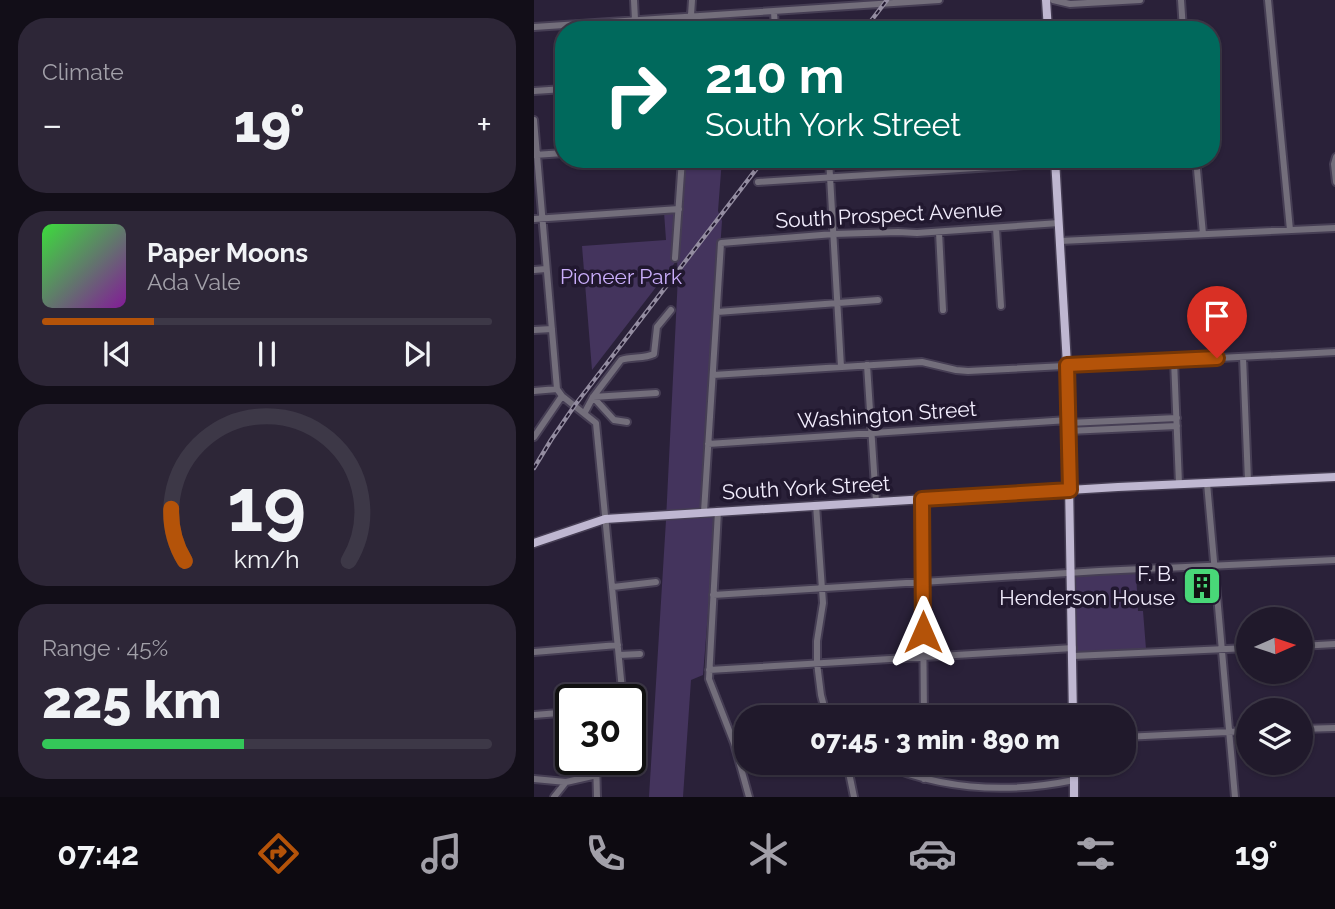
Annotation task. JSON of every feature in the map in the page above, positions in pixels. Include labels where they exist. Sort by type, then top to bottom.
[{"type":"main road","points":[[1046,0],[1047,21]]},
{"type":"main road","points":[[1055,168],[1067,365],[1073,705]]},
{"type":"main road","name":"South York Street","points":[[534,543],[605,519],[1070,490],[1335,477]]},
{"type":"main road","points":[[1074,775],[1074,797]]},
{"type":"street","points":[[634,0],[635,20]]},
{"type":"street","points":[[691,21],[692,0]]},
{"type":"street","points":[[808,0],[809,9]]},
{"type":"street","points":[[630,21],[939,0]]},
{"type":"street","points":[[1053,0],[1070,4],[1140,0]]},
{"type":"street","points":[[1181,0],[1182,21]]},
{"type":"street","points":[[1268,0],[1290,230]]},
{"type":"street","points":[[774,11],[775,21]]},
{"type":"street","points":[[534,27],[555,27]]},
{"type":"street","points":[[534,91],[555,90]]},
{"type":"street","points":[[534,120],[557,389],[561,396],[596,423],[622,684]]},
{"type":"street","points":[[535,155],[555,154]]},
{"type":"street","points":[[1335,157],[1335,182]]},
{"type":"street","points":[[675,258],[681,168]]},
{"type":"street","points":[[830,168],[841,367]]},
{"type":"street","points":[[759,182],[969,168]]},
{"type":"street","points":[[1197,168],[1203,234]]},
{"type":"street","points":[[534,219],[679,209]]},
{"type":"street","name":"South Prospect Avenue","points":[[717,312],[721,243],[834,234],[938,232],[1059,223]]},
{"type":"street","points":[[996,228],[1001,306]]},
{"type":"street","points":[[1060,241],[1335,228]]},
{"type":"street","points":[[938,232],[943,310]]},
{"type":"street","points":[[534,270],[546,269]]},
{"type":"street","points":[[704,512],[717,312],[878,300]]},
{"type":"street","points":[[585,412],[621,360],[654,354],[657,327],[671,310]]},
{"type":"street","points":[[534,330],[552,329]]},
{"type":"street","points":[[712,375],[922,362],[968,371],[1335,352]]},
{"type":"street","points":[[1243,357],[1248,481]]},
{"type":"street","points":[[1174,360],[1179,484]]},
{"type":"street","points":[[867,365],[876,502]]},
{"type":"street","points":[[534,391],[557,389]]},
{"type":"street","points":[[593,397],[655,393]]},
{"type":"street","points":[[534,437],[561,396]]},
{"type":"street","points":[[593,397],[614,420],[627,422]]},
{"type":"street","points":[[1068,425],[1177,418]]},
{"type":"street","points":[[1068,425],[1177,426]]},
{"type":"street","name":"Washington Street","points":[[708,444],[871,433],[1068,425]]},
{"type":"street","points":[[1207,483],[1235,797]]},
{"type":"street","points":[[922,499],[924,705]]},
{"type":"street","points":[[816,505],[822,588],[817,663],[824,705]]},
{"type":"street","points":[[718,511],[709,679],[740,761],[749,797]]},
{"type":"street","points":[[713,595],[1335,560]]},
{"type":"street","points":[[613,587],[656,582]]},
{"type":"street","points":[[1313,645],[1335,644]]},
{"type":"street","points":[[534,652],[618,645]]},
{"type":"street","points":[[709,670],[923,657],[1236,648]]},
{"type":"street","points":[[619,656],[640,654]]},
{"type":"street","points":[[534,715],[555,713]]},
{"type":"street","points":[[1313,728],[1335,727]]},
{"type":"street","points":[[1136,736],[1236,732]]},
{"type":"street","points":[[534,779],[566,782],[597,775],[597,797]]},
{"type":"street","points":[[849,775],[854,797]]},
{"type":"street","points":[[913,775],[961,786],[996,788],[1074,780]]},
{"type":"street","points":[[554,797],[566,782]]},
{"type":"green space","name":"Pioneer Park","points":[[680,168],[721,168],[718,211],[722,221],[702,514],[716,514],[703,675],[691,680],[683,797],[649,797],[666,520],[677,260],[592,370],[582,246],[666,240],[664,212],[676,212]]},
{"type":"green space","points":[[1136,572],[1138,611],[1143,611],[1146,649],[1076,653],[1074,575]]},
{"type":"railway","points":[[871,21],[887,0]]},
{"type":"railway","points":[[534,468],[575,405],[757,168]]},
{"type":"place","name":"F. B. Henderson House","points":[[1202,586]]},
{"type":"route","points":[[923,632],[922,499],[1070,490],[1067,365],[1217,358]]}]
